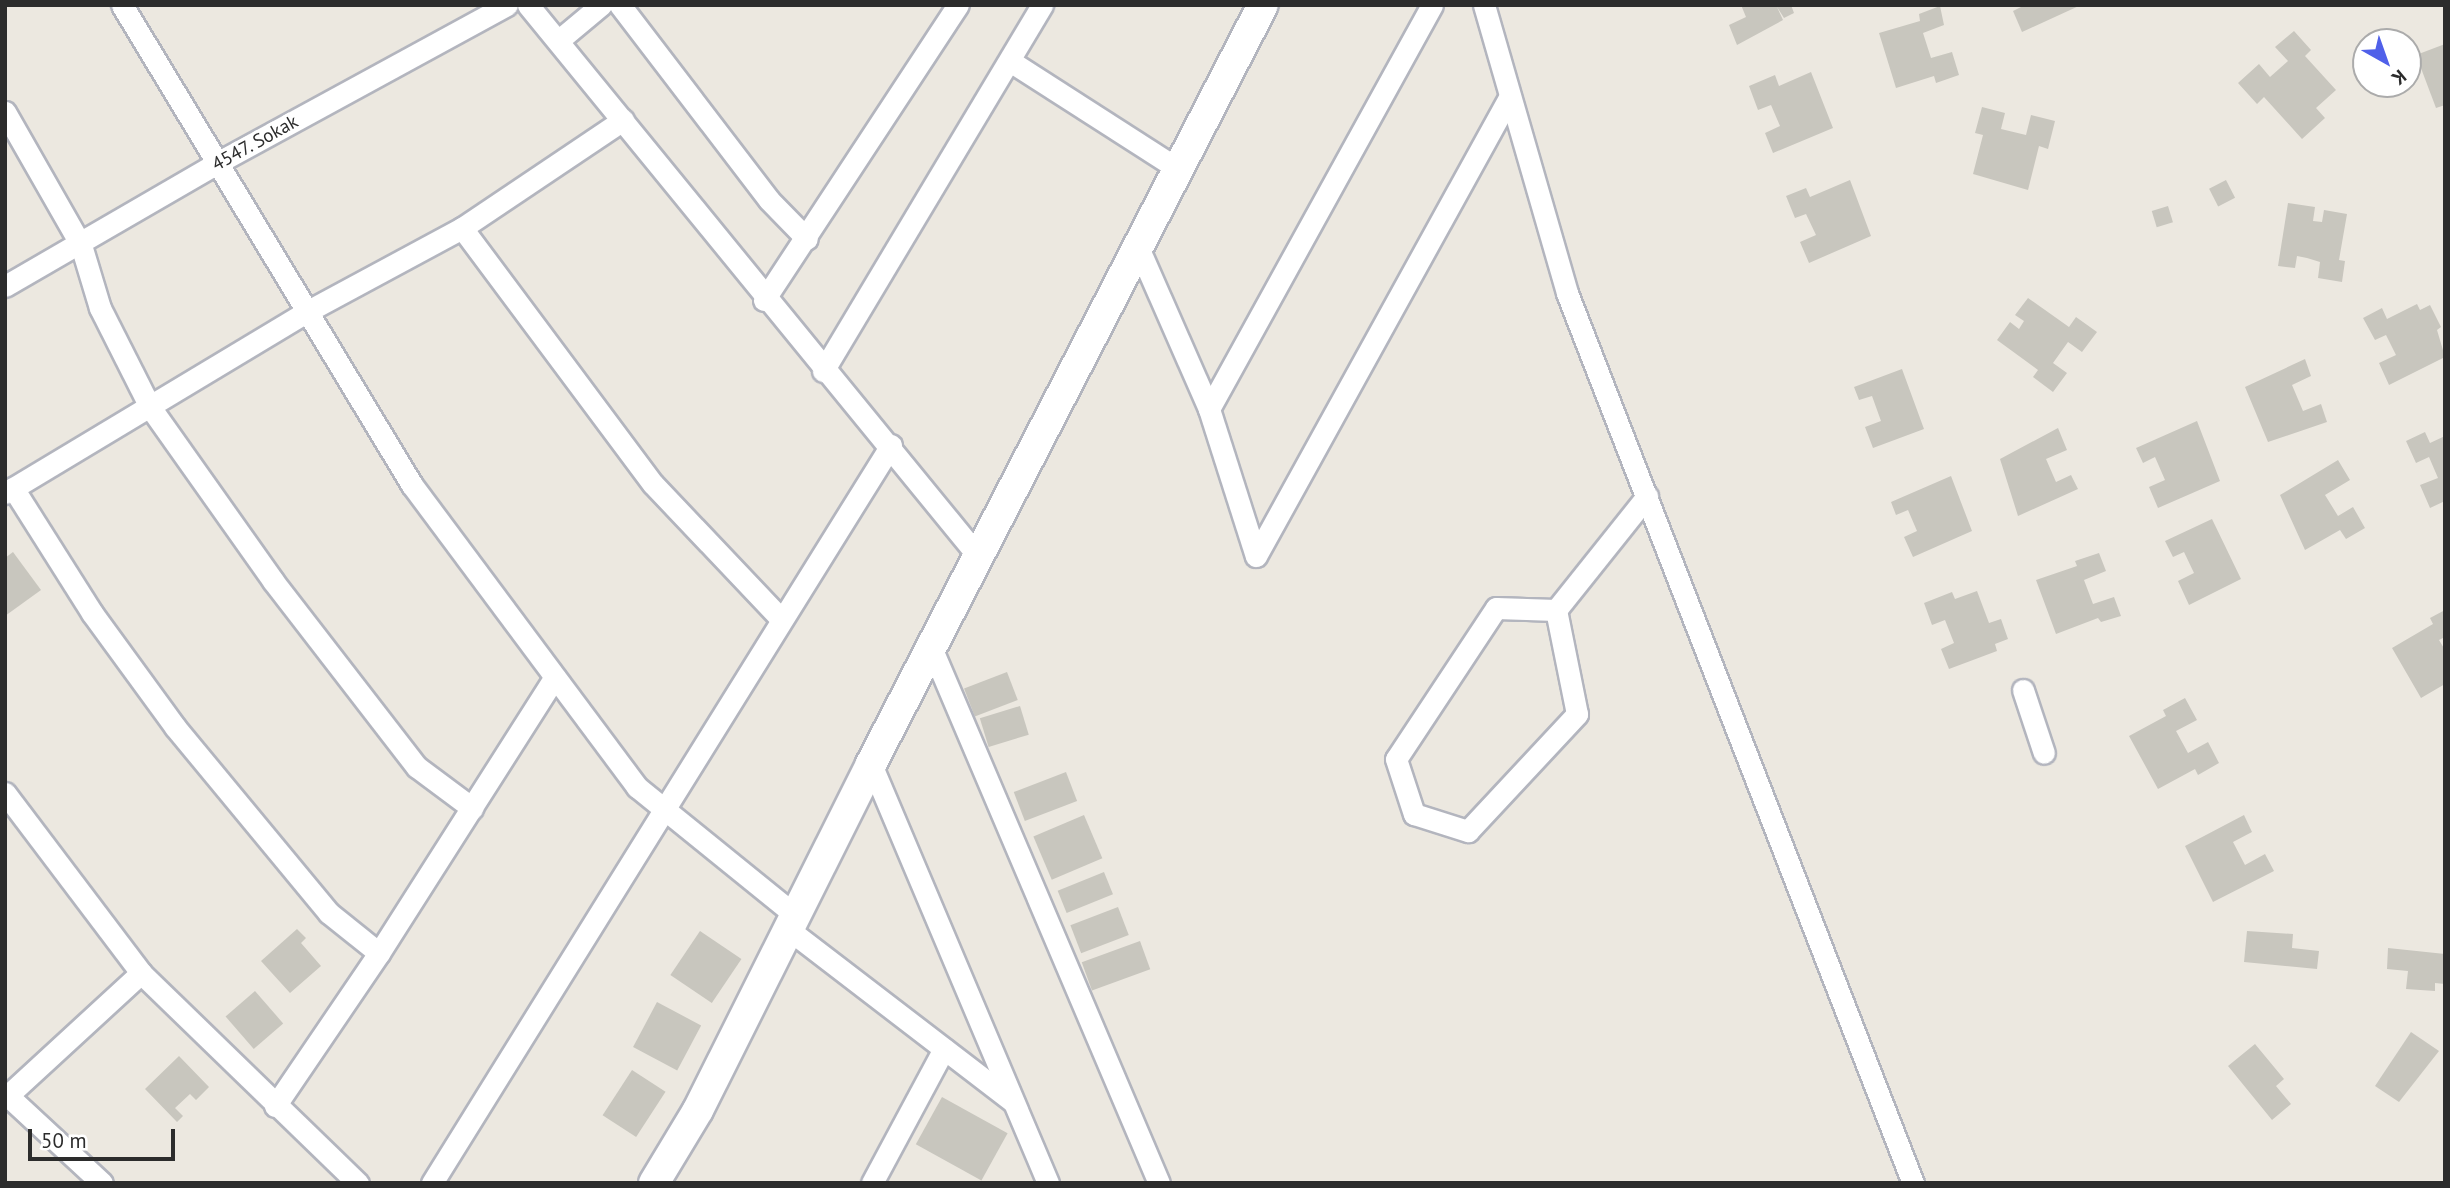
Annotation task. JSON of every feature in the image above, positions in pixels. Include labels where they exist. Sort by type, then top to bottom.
[{"type":"main road","points":[[654,1183],[698,1110],[871,764],[1263,5]]},
{"type":"street","points":[[122,5],[412,485],[637,787],[791,922],[944,1049],[1014,1102]]},
{"type":"street","name":"4547. Sokak","points":[[5,286],[81,245],[217,163],[507,5]]},
{"type":"street","points":[[528,5],[559,40],[764,300],[823,372],[891,445],[978,556]]},
{"type":"street","points":[[559,40],[601,5]]},
{"type":"street","points":[[620,5],[769,200],[807,239]]},
{"type":"street","points":[[764,300],[807,239],[958,5]]},
{"type":"street","points":[[823,372],[1042,5]]},
{"type":"street","points":[[1209,409],[1432,5]]},
{"type":"street","points":[[1484,5],[1567,293],[1913,1183]]},
{"type":"street","points":[[1010,61],[1178,169]]},
{"type":"street","points":[[1138,247],[1209,409],[1256,556],[1510,96]]},
{"type":"street","points":[[5,112],[81,245],[100,308],[150,407],[273,581],[417,767],[471,808]]},
{"type":"street","points":[[379,953],[328,913],[176,727],[92,613],[9,490],[308,311],[462,228],[623,120]]},
{"type":"street","points":[[462,228],[653,485],[781,619]]},
{"type":"street","points":[[432,1183],[891,445]]},
{"type":"street","points":[[1556,610],[1647,496]]},
{"type":"street","points":[[1496,608],[1556,610],[1577,713],[1468,831],[1414,814],[1396,759],[1496,608]]},
{"type":"street","points":[[931,647],[1159,1183]]},
{"type":"street","points":[[275,1106],[379,953],[555,677]]},
{"type":"street","points":[[2022,690],[2044,753]]},
{"type":"street","points":[[871,764],[1014,1102],[1042,1178]]},
{"type":"street","points":[[5,793],[141,973],[275,1106],[358,1183]]},
{"type":"street","points":[[102,1183],[7,1097],[141,973]]},
{"type":"street","points":[[872,1183],[944,1049]]},
{"type":"building","points":[[1741,5],[1791,5],[1794,13],[1784,18],[1777,7],[1783,20],[1737,45],[1729,25],[1746,17]]},
{"type":"building","points":[[2025,5],[2081,5],[2022,32],[2013,11]]},
{"type":"building","points":[[1940,6],[1944,25],[1923,33],[1931,58],[1952,52],[1959,75],[1936,83],[1934,76],[1896,88],[1879,33],[1920,21],[1919,14]]},
{"type":"building","points":[[2294,31],[2311,50],[2305,56],[2336,90],[2316,108],[2325,118],[2302,139],[2264,97],[2257,104],[2238,83],[2259,64],[2270,77],[2288,61],[2275,47]]},
{"type":"building","points":[[2445,44],[2445,105],[2436,108],[2422,71],[2422,53]]},
{"type":"building","points":[[1811,72],[1833,128],[1773,153],[1765,133],[1780,126],[1771,105],[1758,110],[1749,86],[1775,75],[1779,86]]},
{"type":"building","points":[[1982,107],[2005,113],[2001,129],[2026,135],[2031,115],[2055,121],[2048,149],[2039,146],[2028,190],[1973,174],[1983,135],[1975,133]]},
{"type":"building","points":[[1850,180],[1871,236],[1809,263],[1800,242],[1816,235],[1806,214],[1795,218],[1786,196],[1806,188],[1810,197]]},
{"type":"building","points":[[2226,180],[2235,198],[2218,206],[2209,189]]},
{"type":"building","points":[[2288,203],[2315,207],[2313,221],[2322,222],[2324,210],[2347,214],[2339,260],[2345,261],[2342,282],[2318,278],[2320,262],[2307,258],[2297,256],[2295,268],[2278,266]]},
{"type":"building","points":[[2168,206],[2173,222],[2157,227],[2152,211]]},
{"type":"building","points":[[2028,298],[2069,327],[2076,317],[2097,332],[2082,352],[2068,342],[2053,363],[2067,373],[2053,392],[2033,377],[2038,370],[1997,340],[2010,322],[2019,329],[2024,321],[2015,315]]},
{"type":"building","points":[[2417,304],[2420,310],[2430,305],[2441,327],[2437,330],[2445,357],[2389,385],[2379,363],[2396,355],[2386,335],[2375,340],[2363,318],[2382,308],[2387,319]]},
{"type":"building","points":[[2305,359],[2311,376],[2292,385],[2303,411],[2321,404],[2327,422],[2268,442],[2245,387]]},
{"type":"building","points":[[1902,369],[1924,429],[1873,448],[1865,427],[1881,421],[1872,396],[1859,400],[1854,387]]},
{"type":"building","points":[[2197,421],[2220,481],[2158,508],[2149,487],[2165,480],[2155,457],[2143,463],[2136,448]]},
{"type":"building","points":[[2058,428],[2067,450],[2046,459],[2056,482],[2071,475],[2078,489],[2018,516],[2000,459]]},
{"type":"building","points":[[2425,432],[2430,443],[2445,436],[2445,501],[2430,508],[2420,485],[2438,478],[2429,457],[2416,463],[2406,441]]},
{"type":"building","points":[[2338,460],[2350,480],[2325,495],[2338,516],[2353,507],[2365,528],[2346,539],[2340,530],[2305,550],[2280,495]]},
{"type":"building","points":[[1951,476],[1972,531],[1913,557],[1904,537],[1917,531],[1908,510],[1896,515],[1891,502]]},
{"type":"building","points":[[2212,519],[2241,579],[2189,605],[2178,581],[2194,573],[2184,552],[2173,557],[2165,541]]},
{"type":"building","points":[[13,552],[41,590],[5,616],[5,558]]},
{"type":"building","points":[[2099,553],[2106,571],[2084,580],[2093,604],[2114,597],[2121,616],[2101,622],[2098,618],[2056,634],[2036,580],[2077,566],[2075,561]]},
{"type":"building","points":[[1977,591],[1989,623],[2001,619],[2008,639],[1995,644],[1997,651],[1949,669],[1941,649],[1954,643],[1945,620],[1932,625],[1924,603],[1952,592],[1955,599]]},
{"type":"building","points":[[2445,610],[2445,637],[2439,640],[2445,650],[2445,684],[2421,698],[2392,648],[2433,624],[2430,618]]},
{"type":"building","points":[[1007,672],[1018,700],[975,716],[964,688]]},
{"type":"building","points":[[2185,698],[2197,720],[2176,731],[2188,753],[2208,742],[2219,763],[2198,775],[2195,769],[2158,789],[2129,736],[2166,716],[2163,710]]},
{"type":"building","points":[[1020,706],[1029,735],[989,747],[980,718]]},
{"type":"building","points":[[1066,772],[1077,801],[1025,821],[1014,792]]},
{"type":"building","points":[[1084,815],[1102,858],[1052,880],[1033,836]]},
{"type":"building","points":[[2244,815],[2252,832],[2233,842],[2245,865],[2265,854],[2274,871],[2213,902],[2185,846]]},
{"type":"building","points":[[1104,872],[1113,894],[1067,913],[1058,891]]},
{"type":"building","points":[[1118,907],[1129,935],[1081,953],[1070,925]]},
{"type":"building","points":[[297,929],[306,938],[301,943],[321,966],[290,993],[261,961]]},
{"type":"building","points":[[700,931],[741,959],[712,1003],[670,975]]},
{"type":"building","points":[[2247,931],[2293,934],[2292,948],[2319,951],[2317,969],[2244,962]]},
{"type":"building","points":[[1140,941],[1150,969],[1092,990],[1082,962]]},
{"type":"building","points":[[2388,948],[2445,954],[2445,984],[2435,983],[2435,991],[2406,989],[2408,971],[2387,969]]},
{"type":"building","points":[[255,991],[283,1023],[254,1049],[226,1017]]},
{"type":"building","points":[[657,1002],[701,1025],[677,1071],[633,1047]]},
{"type":"building","points":[[2411,1032],[2439,1051],[2399,1102],[2375,1086]]},
{"type":"building","points":[[2255,1044],[2284,1079],[2276,1086],[2291,1104],[2272,1120],[2228,1066]]},
{"type":"building","points":[[179,1056],[209,1087],[196,1100],[190,1094],[175,1108],[183,1116],[177,1122],[145,1089]]},
{"type":"building","points":[[632,1070],[666,1092],[636,1137],[603,1115]]},
{"type":"building","points":[[942,1097],[1008,1133],[981,1181],[916,1144]]}]
